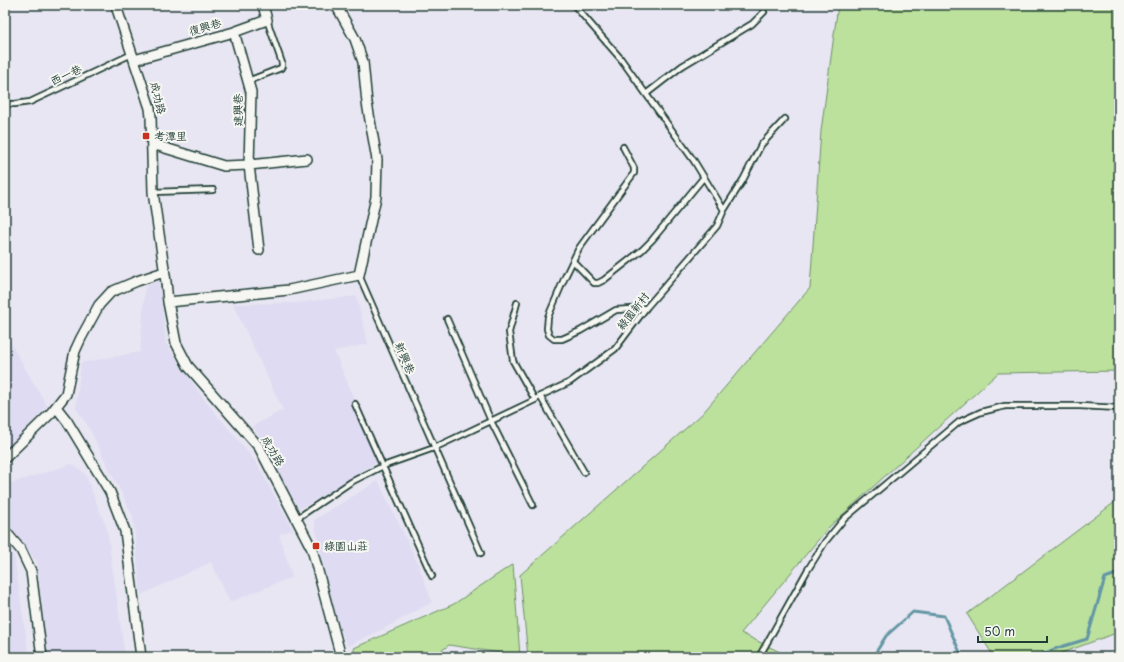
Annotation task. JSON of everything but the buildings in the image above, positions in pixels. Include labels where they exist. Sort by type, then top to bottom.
[{"type":"street","name":"成功路","points":[[117,5],[117,9],[150,108],[153,192],[168,302],[176,343],[188,366],[259,447],[312,549],[341,657]]},
{"type":"street","points":[[263,5],[268,20]]},
{"type":"street","points":[[168,302],[289,290],[359,275],[376,197],[377,160],[367,103],[363,62],[355,39],[336,5]]},
{"type":"street","name":"復興巷","points":[[133,57],[234,32],[268,20]]},
{"type":"street","name":"建興巷","points":[[234,32],[252,98],[249,165],[259,250]]},
{"type":"street","points":[[152,144],[224,166],[306,160]]},
{"type":"street","points":[[5,458],[56,407],[66,394],[75,351],[99,305],[111,292],[164,272]]},
{"type":"street","points":[[56,407],[67,421],[110,492],[125,531],[141,657]]},
{"type":"street","points":[[5,531],[21,550],[31,571],[42,657]]},
{"type":"lane","points":[[574,5],[621,59],[694,161],[724,210]]},
{"type":"lane","points":[[646,94],[682,66],[752,24],[764,12]]},
{"type":"lane","points":[[248,80],[281,68],[282,66],[268,20]]},
{"type":"lane","name":"西一巷","points":[[5,104],[30,102],[133,57]]},
{"type":"lane","name":"綠園新村","points":[[491,421],[570,382],[615,349],[646,308],[716,226],[743,180],[761,145],[785,119]]},
{"type":"lane","points":[[623,147],[634,168],[634,173],[580,248],[565,276],[548,317],[548,336],[554,339],[562,339],[580,331],[616,310],[646,308]]},
{"type":"lane","points":[[573,261],[594,283],[604,280],[642,250],[652,240],[704,177]]},
{"type":"lane","points":[[153,192],[213,190]]},
{"type":"lane","name":"新興巷","points":[[359,275],[481,553]]},
{"type":"lane","points":[[517,304],[509,332],[513,361],[534,400]]},
{"type":"lane","points":[[447,319],[491,421],[533,505]]},
{"type":"lane","points":[[540,396],[584,472]]},
{"type":"lane","points":[[355,404],[432,576]]},
{"type":"lane","points":[[759,657],[807,570],[825,542],[844,519],[959,422],[981,412],[1005,406],[1080,406],[1119,408]]},
{"type":"lane","points":[[296,519],[351,482],[383,466],[434,448],[491,421]]},
{"type":"shaded area","points":[[159,281],[166,343],[202,397],[256,462],[293,530],[279,534],[292,577],[230,602],[211,562],[141,595],[133,516],[88,426],[76,408],[81,363],[140,352],[145,287]]},
{"type":"shaded area","points":[[356,296],[368,344],[334,351],[380,460],[299,509],[253,426],[283,410],[233,304],[297,303]]},
{"type":"shaded area","points":[[5,334],[47,406],[8,451],[5,448]]},
{"type":"shaded area","points":[[72,464],[85,474],[107,529],[125,657],[48,657],[37,562],[5,521],[5,485]]},
{"type":"shaded area","points":[[378,481],[418,564],[432,602],[383,629],[347,646],[331,601],[314,520]]},
{"type":"shaded area","points":[[5,543],[14,556],[29,657],[5,657]]},
{"type":"green space","points":[[838,5],[1119,5],[1119,371],[998,373],[828,528],[741,633],[790,657],[528,657],[520,575],[702,414],[810,288],[821,131]]},
{"type":"green space","points":[[1119,499],[1119,632],[1051,657],[994,657],[967,614]]},
{"type":"green space","points":[[513,564],[520,656],[449,645],[433,657],[354,657],[354,648],[454,604]]},
{"type":"waterway","points":[[1036,657],[1054,649],[1087,639],[1105,578],[1119,573]]},
{"type":"waterway","points":[[873,657],[886,636],[913,612],[944,616],[962,657]]},
{"type":"place","name":"考潭里","points":[[146,136]]},
{"type":"place","name":"綠園山莊","points":[[316,546]]}]
